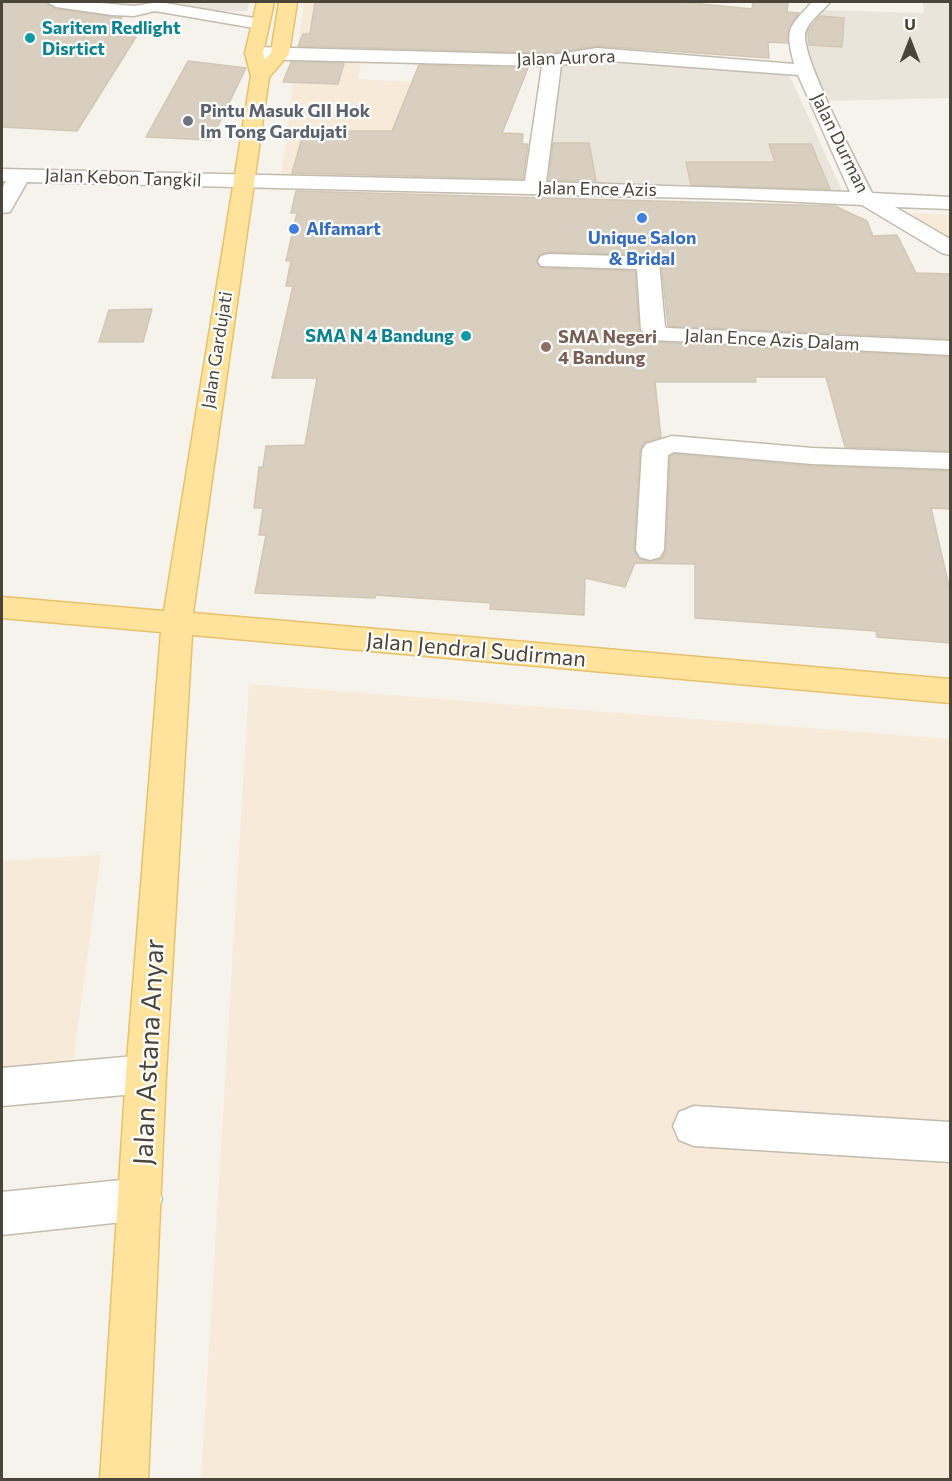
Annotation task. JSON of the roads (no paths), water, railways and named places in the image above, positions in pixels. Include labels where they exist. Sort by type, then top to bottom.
[{"type":"main road","name":"Jalan Gardujati","points":[[177,624],[185,559],[260,76],[254,53],[265,2]]},
{"type":"main road","points":[[260,76],[280,54],[288,2]]},
{"type":"main road","name":"Jalan Jendral Sudirman","points":[[2,606],[177,624],[951,691]]},
{"type":"main road","name":"Jalan Astana Anyar","points":[[124,1479],[146,1074],[177,624]]},
{"type":"street","points":[[56,2],[134,11],[155,6],[260,24]]},
{"type":"street","name":"Jalan Durman","points":[[821,2],[796,31],[805,70],[863,197],[951,248]]},
{"type":"street","name":"Jalan Aurora","points":[[254,53],[552,61],[597,54],[805,70]]},
{"type":"street","points":[[535,188],[537,151],[549,92],[552,61]]},
{"type":"street","points":[[2,207],[11,175]]},
{"type":"street","name":"Jalan Kebon Tangkil","points":[[11,175],[244,181]]},
{"type":"street","name":"Jalan Ence Azis","points":[[244,181],[863,197],[951,203]]},
{"type":"street","name":"Jalan Ence Azis Dalam","points":[[549,261],[648,262],[653,330],[662,335],[951,348]]},
{"type":"street","points":[[650,550],[655,450],[672,444],[812,456],[951,461]]},
{"type":"street","points":[[2,1088],[146,1074]]},
{"type":"street","points":[[694,1126],[951,1142]]},
{"type":"street","points":[[2,1214],[141,1199]]},
{"type":"place","name":"Saritem Redlight Disrtict","points":[[30,38]]},
{"type":"place","name":"Pintu Masuk GII Hok Im Tong Gardujati","points":[[188,121]]},
{"type":"place","name":"Unique Salon & Bridal","points":[[642,218]]},
{"type":"place","name":"Alfamart","points":[[294,229]]},
{"type":"place","name":"SMA N 4 Bandung","points":[[466,336]]},
{"type":"place","name":"SMA Negeri 4 Bandung","points":[[546,347]]}]
